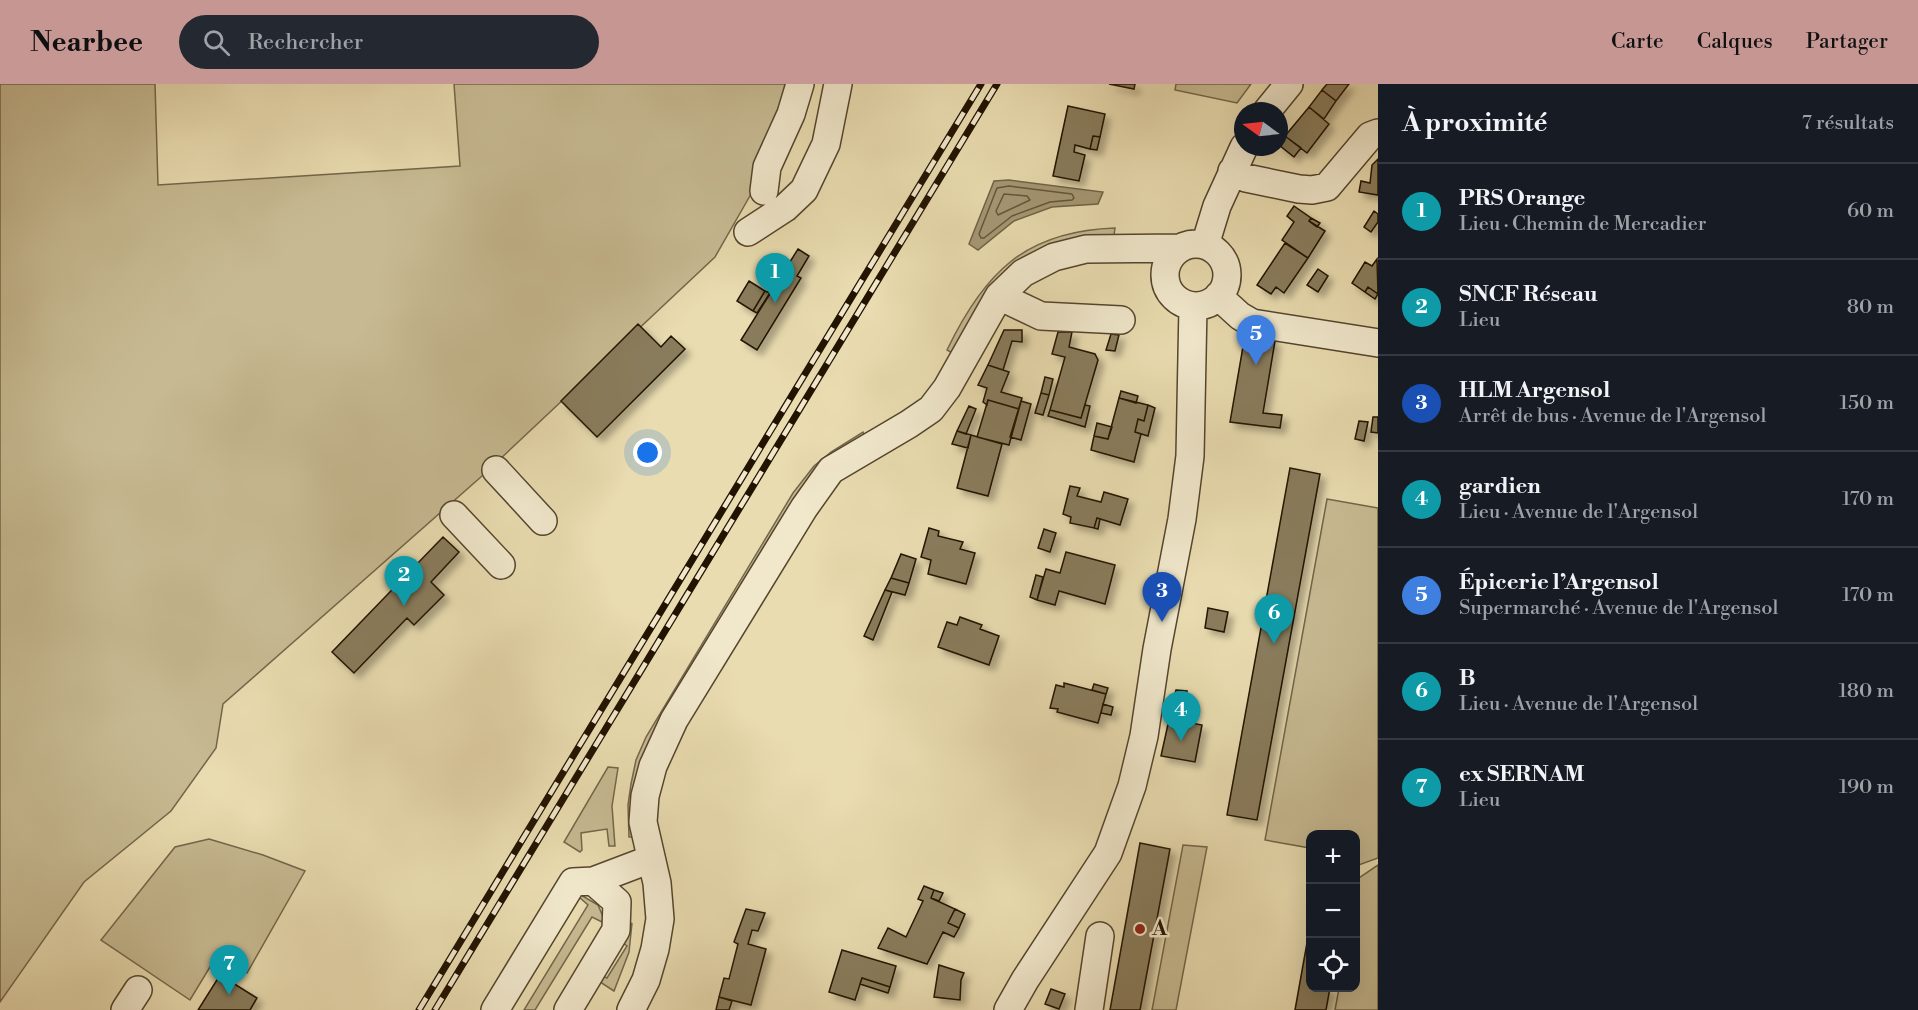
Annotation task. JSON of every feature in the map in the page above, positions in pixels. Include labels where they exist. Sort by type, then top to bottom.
[{"type":"street","points":[[764,191],[767,166],[791,114],[800,84]]},
{"type":"street","points":[[748,232],[785,208],[804,190],[826,144],[838,84]]},
{"type":"street","points":[[1274,102],[1289,84]]},
{"type":"street","points":[[1232,171],[1246,178],[1299,189],[1311,190],[1327,187],[1370,136],[1378,133]]},
{"type":"street","points":[[631,1010],[646,980],[655,949],[660,919],[657,883],[643,822],[645,796],[653,766],[674,720],[804,508],[831,470],[931,409],[947,388],[999,296],[1023,273],[1054,256],[1086,249],[1122,247],[1193,247],[1214,250],[1226,267],[1224,288],[1218,296],[1207,304],[1193,306],[1177,300],[1170,293],[1167,285],[1166,267],[1174,253],[1193,247],[1213,217],[1240,156]]},
{"type":"street","points":[[1122,247],[1155,271],[1167,285]]},
{"type":"street","points":[[999,296],[1041,316],[1121,320]]},
{"type":"street","points":[[1218,296],[1240,316],[1252,323],[1378,343]]},
{"type":"street","points":[[1011,1009],[1108,853],[1132,786],[1144,736],[1188,474],[1192,434],[1193,306]]},
{"type":"street","points":[[496,470],[543,521]]},
{"type":"street","points":[[454,515],[501,565]]},
{"type":"street","points":[[495,1010],[573,882],[593,881],[651,859]]},
{"type":"street","points":[[568,1010],[616,930],[617,902],[593,881]]},
{"type":"street","points":[[1089,1010],[1100,936]]},
{"type":"shaded area","points":[[0,84],[155,84],[158,185],[460,166],[454,84],[789,84],[751,194],[715,257],[482,476],[223,704],[216,748],[171,811],[84,882],[0,1002]]},
{"type":"shaded area","points":[[1176,84],[1251,84],[1238,102],[1234,102],[1175,90]]},
{"type":"shaded area","points":[[1115,228],[1114,235],[1081,237],[990,288],[952,353],[947,350],[976,299],[1011,261],[1032,248],[1056,238],[1083,231]]},
{"type":"shaded area","points":[[863,432],[866,439],[668,710],[636,837],[629,837],[628,805],[631,784],[636,760],[646,737],[793,493],[814,466],[831,452]]},
{"type":"shaded area","points":[[1327,499],[1378,508],[1378,858],[1360,865],[1360,830],[1306,830],[1306,847],[1265,840]]},
{"type":"shaded area","points":[[608,767],[618,768],[612,806],[615,846],[609,846],[607,829],[581,833],[582,850],[580,852],[564,842]]},
{"type":"shaded area","points":[[209,839],[263,855],[305,871],[247,973],[216,957],[190,1000],[101,940],[175,847]]},
{"type":"shaded area","points":[[1183,845],[1207,847],[1176,1010],[1152,1010]]},
{"type":"shaded area","points":[[1378,865],[1378,1010],[1335,1010],[1338,992],[1360,992],[1360,877]]},
{"type":"shaded area","points":[[581,895],[598,905],[604,919],[602,922],[592,917],[535,1010],[524,1010],[588,905],[579,897]]},
{"type":"shaded area","points":[[632,923],[629,952],[614,991],[597,980],[600,975],[607,978],[627,946],[620,941]]},
{"type":"water","points":[[1009,180],[1103,192],[1098,204],[1052,207],[1014,221],[978,250],[969,244],[994,181]]},
{"type":"building","points":[[1109,84],[1135,84],[1134,89]]},
{"type":"building","points":[[1327,84],[1349,84],[1336,101],[1322,90]]},
{"type":"building","points":[[1322,90],[1336,101],[1324,119],[1309,107]]},
{"type":"building","points":[[1068,106],[1105,114],[1100,137],[1093,136],[1090,149],[1075,145],[1074,152],[1085,155],[1079,181],[1053,176]]},
{"type":"building","points":[[1309,107],[1329,124],[1307,153],[1288,138],[1288,132]]},
{"type":"building","points":[[1093,136],[1100,137],[1097,150],[1090,149]]},
{"type":"building","points":[[1288,138],[1301,148],[1294,157],[1288,152]]},
{"type":"building","points":[[1378,159],[1378,195],[1359,192],[1361,181],[1370,183],[1372,165]]},
{"type":"building","points":[[1294,206],[1311,218],[1309,221],[1325,231],[1308,258],[1282,240],[1294,222],[1287,216]]},
{"type":"building","points":[[1374,211],[1378,214],[1378,222],[1371,232],[1364,227]]},
{"type":"building","points":[[1311,218],[1320,223],[1317,227],[1309,221]]},
{"type":"building","points":[[1285,243],[1308,258],[1284,293],[1276,287],[1271,294],[1257,285]]},
{"type":"building","points":[[798,249],[809,256],[797,276],[801,278],[757,350],[741,340]]},
{"type":"building","points":[[1377,259],[1378,294],[1368,287],[1365,292],[1352,283],[1365,262],[1372,266]]},
{"type":"building","points":[[1318,269],[1328,276],[1318,292],[1307,285]]},
{"type":"building","points":[[749,281],[765,291],[753,311],[737,301]]},
{"type":"building","points":[[1368,287],[1378,294],[1375,299],[1365,292]]},
{"type":"building","points":[[765,291],[770,293],[757,313],[753,311]]},
{"type":"building","points":[[638,324],[661,347],[671,336],[685,349],[597,437],[561,401]]},
{"type":"building","points":[[1004,330],[1022,330],[1022,342],[1012,341],[1003,370],[988,365]]},
{"type":"building","points":[[1058,332],[1072,332],[1069,347],[1095,354],[1098,360],[1081,418],[1050,410],[1065,357],[1052,354]]},
{"type":"building","points":[[1111,334],[1119,335],[1115,351],[1106,350]]},
{"type":"building","points":[[1245,335],[1275,341],[1263,413],[1282,415],[1280,428],[1230,422]]},
{"type":"building","points":[[988,365],[1009,372],[1001,392],[1022,398],[1019,409],[988,400],[987,405],[983,402],[987,388],[978,385]]},
{"type":"building","points":[[1045,377],[1053,379],[1049,395],[1041,393]]},
{"type":"building","points":[[1121,391],[1138,396],[1136,403],[1119,398]]},
{"type":"building","points":[[1041,393],[1049,395],[1043,415],[1035,413]]},
{"type":"building","points":[[1119,398],[1148,405],[1144,421],[1138,419],[1135,432],[1141,434],[1134,462],[1091,450],[1094,436],[1108,439]]},
{"type":"building","points":[[988,400],[1019,409],[1009,445],[977,437]]},
{"type":"building","points":[[1021,401],[1031,404],[1021,440],[1010,437]]},
{"type":"building","points":[[1085,405],[1090,406],[1085,427],[1048,416],[1050,410],[1081,418]]},
{"type":"building","points":[[1148,405],[1155,408],[1148,436],[1135,432],[1138,419],[1144,421]]},
{"type":"building","points":[[969,406],[976,409],[966,434],[957,431]]},
{"type":"building","points":[[1373,417],[1378,417],[1378,433],[1371,432]]},
{"type":"building","points":[[1359,421],[1368,422],[1364,441],[1355,439]]},
{"type":"building","points":[[1097,423],[1112,427],[1108,439],[1094,436]]},
{"type":"building","points":[[957,431],[971,435],[968,448],[952,444]]},
{"type":"building","points":[[971,435],[1002,444],[988,496],[957,488]]},
{"type":"building","points":[[1290,468],[1320,474],[1257,820],[1227,815]]},
{"type":"building","points":[[1070,486],[1080,488],[1077,496],[1101,502],[1104,492],[1128,499],[1120,525],[1097,518],[1094,528],[1070,523],[1071,517],[1063,514]]},
{"type":"building","points":[[1097,518],[1100,519],[1098,529],[1094,528]]},
{"type":"building","points":[[929,528],[939,531],[938,536],[963,542],[960,549],[975,553],[966,584],[928,574],[931,560],[921,557]]},
{"type":"building","points":[[1044,529],[1056,533],[1050,552],[1038,548]]},
{"type":"building","points":[[443,537],[459,552],[431,582],[444,595],[414,625],[407,618],[354,673],[332,652]]},
{"type":"building","points":[[1066,552],[1115,565],[1105,604],[1059,591],[1055,605],[1037,600],[1046,569],[1060,573]]},
{"type":"building","points":[[901,554],[916,559],[909,583],[891,578]]},
{"type":"building","points":[[1036,575],[1043,577],[1037,600],[1030,597]]},
{"type":"building","points":[[891,578],[909,583],[905,595],[885,590]]},
{"type":"building","points":[[885,590],[892,592],[873,640],[864,636]]},
{"type":"building","points":[[1208,608],[1228,612],[1224,632],[1205,628]]},
{"type":"building","points":[[960,617],[982,625],[980,629],[999,636],[989,665],[938,647],[947,622],[957,625]]},
{"type":"building","points":[[1064,683],[1106,694],[1098,723],[1050,708],[1056,685],[1064,687]]},
{"type":"building","points":[[1094,684],[1108,688],[1106,694],[1092,690]]},
{"type":"building","points":[[1176,690],[1187,691],[1186,700],[1174,697]]},
{"type":"building","points":[[1174,697],[1190,701],[1186,722],[1202,725],[1195,762],[1161,756]]},
{"type":"building","points":[[1103,704],[1113,707],[1111,715],[1101,713]]},
{"type":"building","name":"A","points":[[1140,843],[1170,849],[1140,1010],[1110,1010]]},
{"type":"building","points":[[924,886],[934,890],[931,898],[955,909],[948,923],[959,928],[954,937],[943,932],[927,964],[878,948],[888,928],[906,937],[923,901],[918,899]]},
{"type":"building","points":[[934,890],[943,893],[939,901],[931,898]]},
{"type":"building","points":[[746,909],[765,913],[758,931],[752,930],[748,944],[766,949],[751,1005],[719,997],[724,978],[729,979],[738,944],[734,942]]},
{"type":"building","points":[[955,909],[965,914],[959,928],[948,923]]},
{"type":"building","points":[[1306,948],[1306,992],[1329,992],[1326,1010],[1295,1010]]},
{"type":"building","points":[[842,950],[896,966],[890,987],[862,978],[855,1000],[829,992]]},
{"type":"building","points":[[939,965],[964,973],[961,980],[960,1000],[934,997]]},
{"type":"building","points":[[220,975],[257,998],[250,1010],[198,1010]]},
{"type":"building","points":[[862,978],[890,987],[888,993],[860,984]]},
{"type":"building","points":[[1051,989],[1065,994],[1059,1009],[1045,1004]]},
{"type":"building","points":[[719,997],[732,1001],[729,1010],[716,1010]]},
{"type":"railway","points":[[419,1010],[981,84]]},
{"type":"railway","points":[[435,1010],[997,84]]},
{"type":"place","name":"PRS Orange","points":[[775,303]]},
{"type":"place","name":"Épicerie l’Argensol","points":[[1256,365]]},
{"type":"place","name":"SNCF Réseau","points":[[404,606]]},
{"type":"place","name":"HLM Argensol","points":[[1162,622]]},
{"type":"place","name":"B","points":[[1274,644]]},
{"type":"place","name":"gardien","points":[[1181,741]]},
{"type":"place","name":"A","points":[[1140,929]]},
{"type":"place","name":"ex SERNAM","points":[[229,995]]}]
